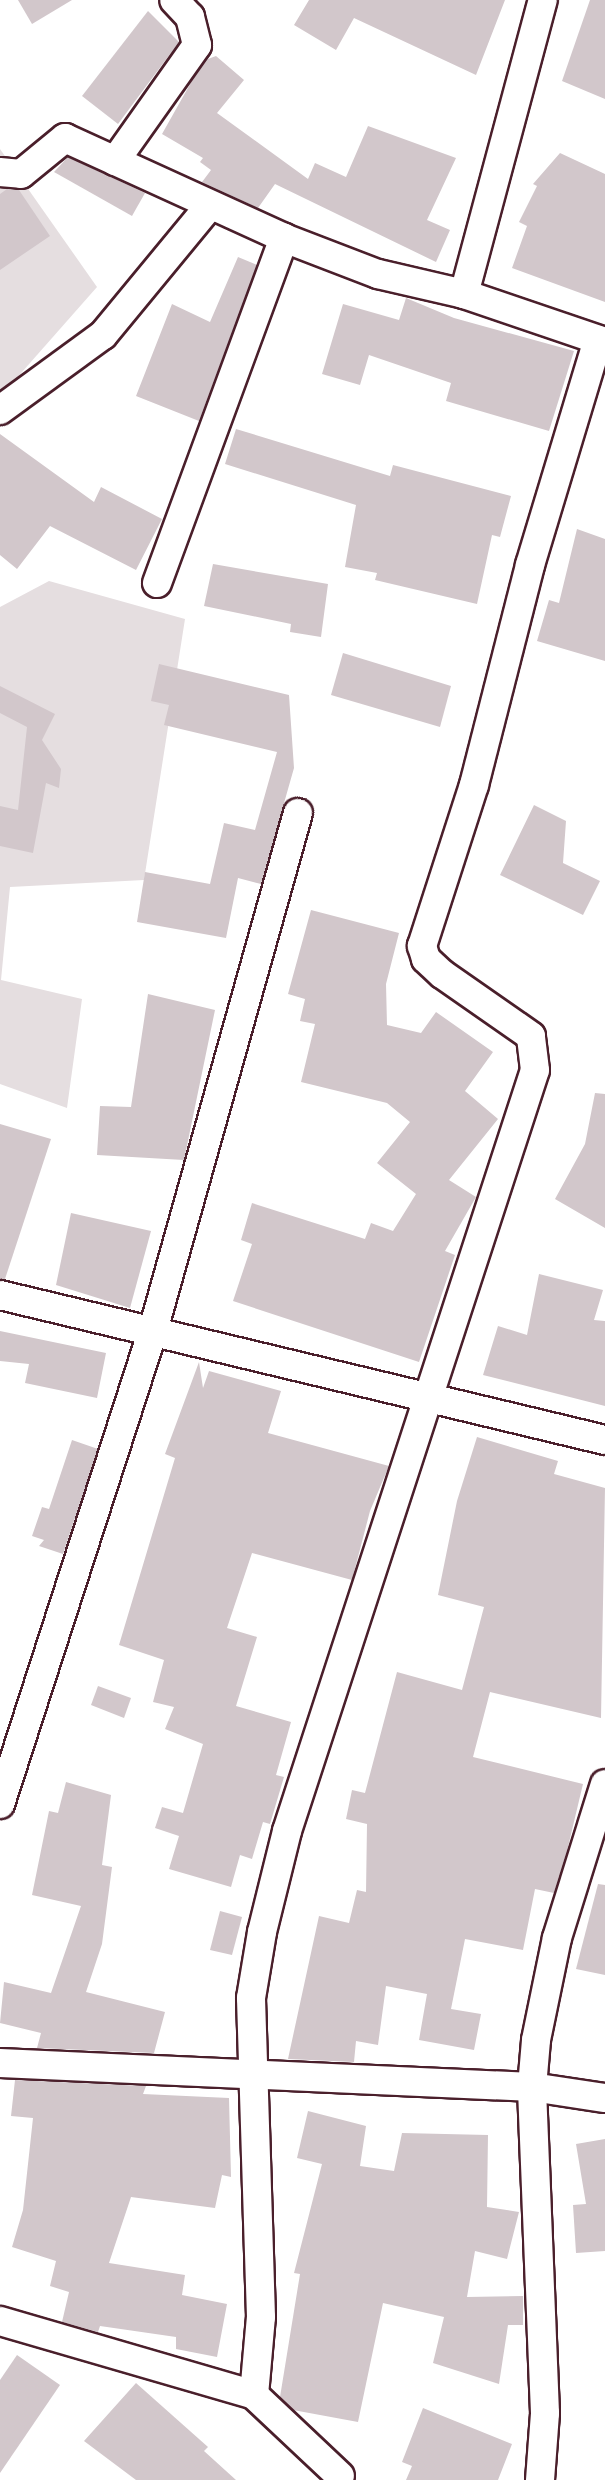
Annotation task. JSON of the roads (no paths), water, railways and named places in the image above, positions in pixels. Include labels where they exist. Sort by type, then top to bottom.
[{"type":"street","points":[[115,161],[197,45],[190,17],[174,0]]},
{"type":"street","points":[[464,294],[543,0]]},
{"type":"street","points":[[0,172],[21,174],[65,138],[284,238],[417,286],[464,294],[602,341],[530,565],[474,784],[422,946],[426,959],[442,974],[531,1036],[536,1049],[527,1101],[274,1880],[251,1998],[251,2077],[261,2317],[254,2395]]},
{"type":"street","points":[[0,410],[103,335],[210,205]]},
{"type":"street","points":[[157,583],[284,238]]},
{"type":"street","points":[[0,1804],[153,1334],[298,813]]},
{"type":"street","points":[[0,1295],[153,1334],[432,1396],[605,1440]]},
{"type":"street","points":[[540,2480],[545,2413],[532,2087],[557,1938],[605,1784]]},
{"type":"street","points":[[0,2063],[251,2077],[532,2087],[605,2098]]},
{"type":"street","points":[[0,2321],[254,2395],[340,2476]]}]
